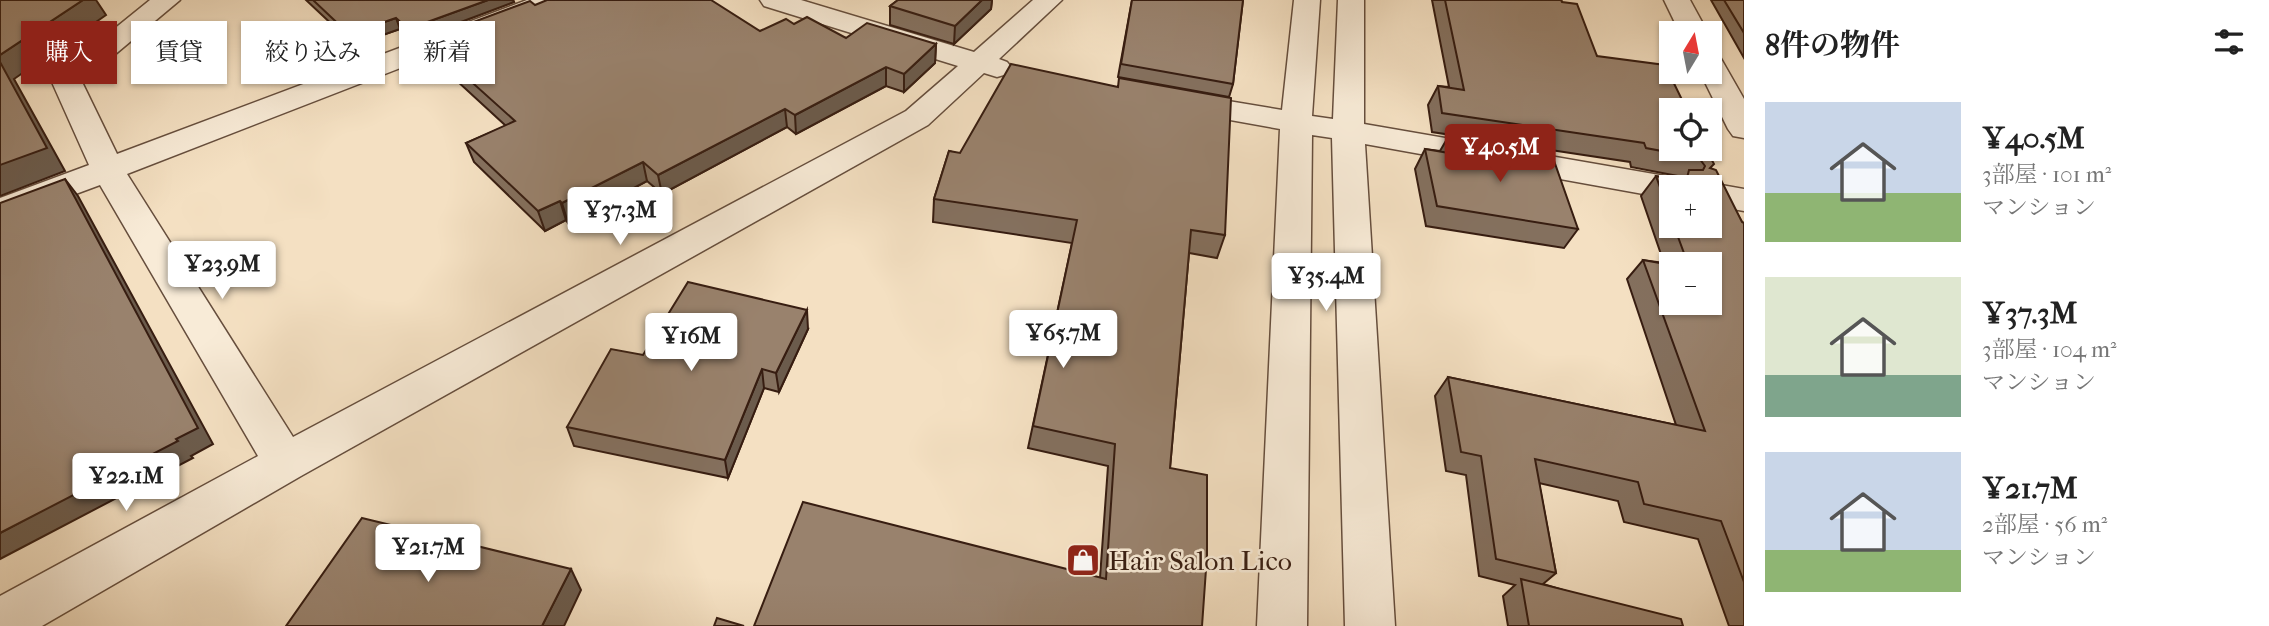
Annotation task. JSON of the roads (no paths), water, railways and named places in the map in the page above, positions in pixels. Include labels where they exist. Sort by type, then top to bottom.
[{"type":"street","points":[[167,0],[66,80],[108,171],[285,463]]},
{"type":"street","points":[[0,211],[551,0]]},
{"type":"street","points":[[773,0],[978,64],[1018,72]]},
{"type":"street","points":[[0,622],[917,118],[1049,0]]},
{"type":"street","points":[[1282,626],[1296,123],[1307,0]]},
{"type":"street","points":[[1351,0],[1348,132],[1370,626]]},
{"type":"street","points":[[1677,0],[1688,21]]},
{"type":"street","points":[[1721,84],[1744,129]]},
{"type":"street","points":[[1152,96],[1659,186]]},
{"type":"street","points":[[1722,196],[1744,200]]},
{"type":"place","name":"Hair Salon Lico","points":[[1083,560]]}]
